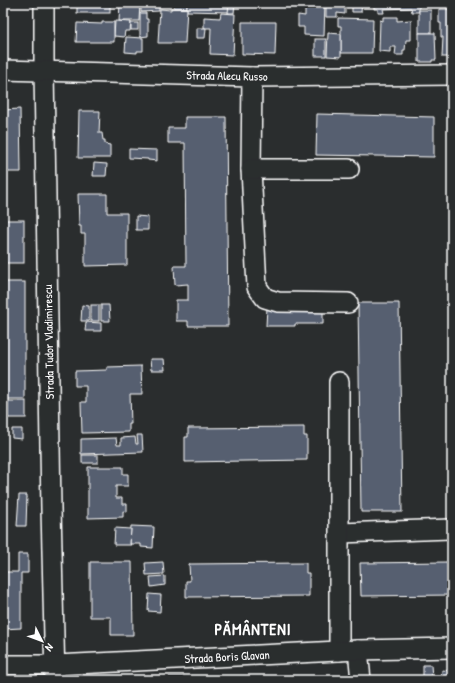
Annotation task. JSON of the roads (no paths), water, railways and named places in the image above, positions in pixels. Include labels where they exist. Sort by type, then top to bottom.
[{"type":"street","name":"Strada Tudor Vladimirescu","points":[[44,3],[51,508],[56,673]]},
{"type":"street","name":"Strada Alecu Russo","points":[[3,70],[252,77],[452,76]]},
{"type":"street","points":[[252,77],[251,169],[258,287],[265,298],[278,302],[348,304]]},
{"type":"street","points":[[251,169],[349,169]]},
{"type":"street","points":[[339,382],[339,651]]},
{"type":"street","points":[[340,533],[450,529]]},
{"type":"street","name":"Strada Boris Glavan","points":[[3,665],[56,673],[339,651],[452,648]]},
{"type":"street","points":[[358,650],[361,680]]},
{"type":"district","name":"PĂMÂNTENI","points":[[253,629]]}]
